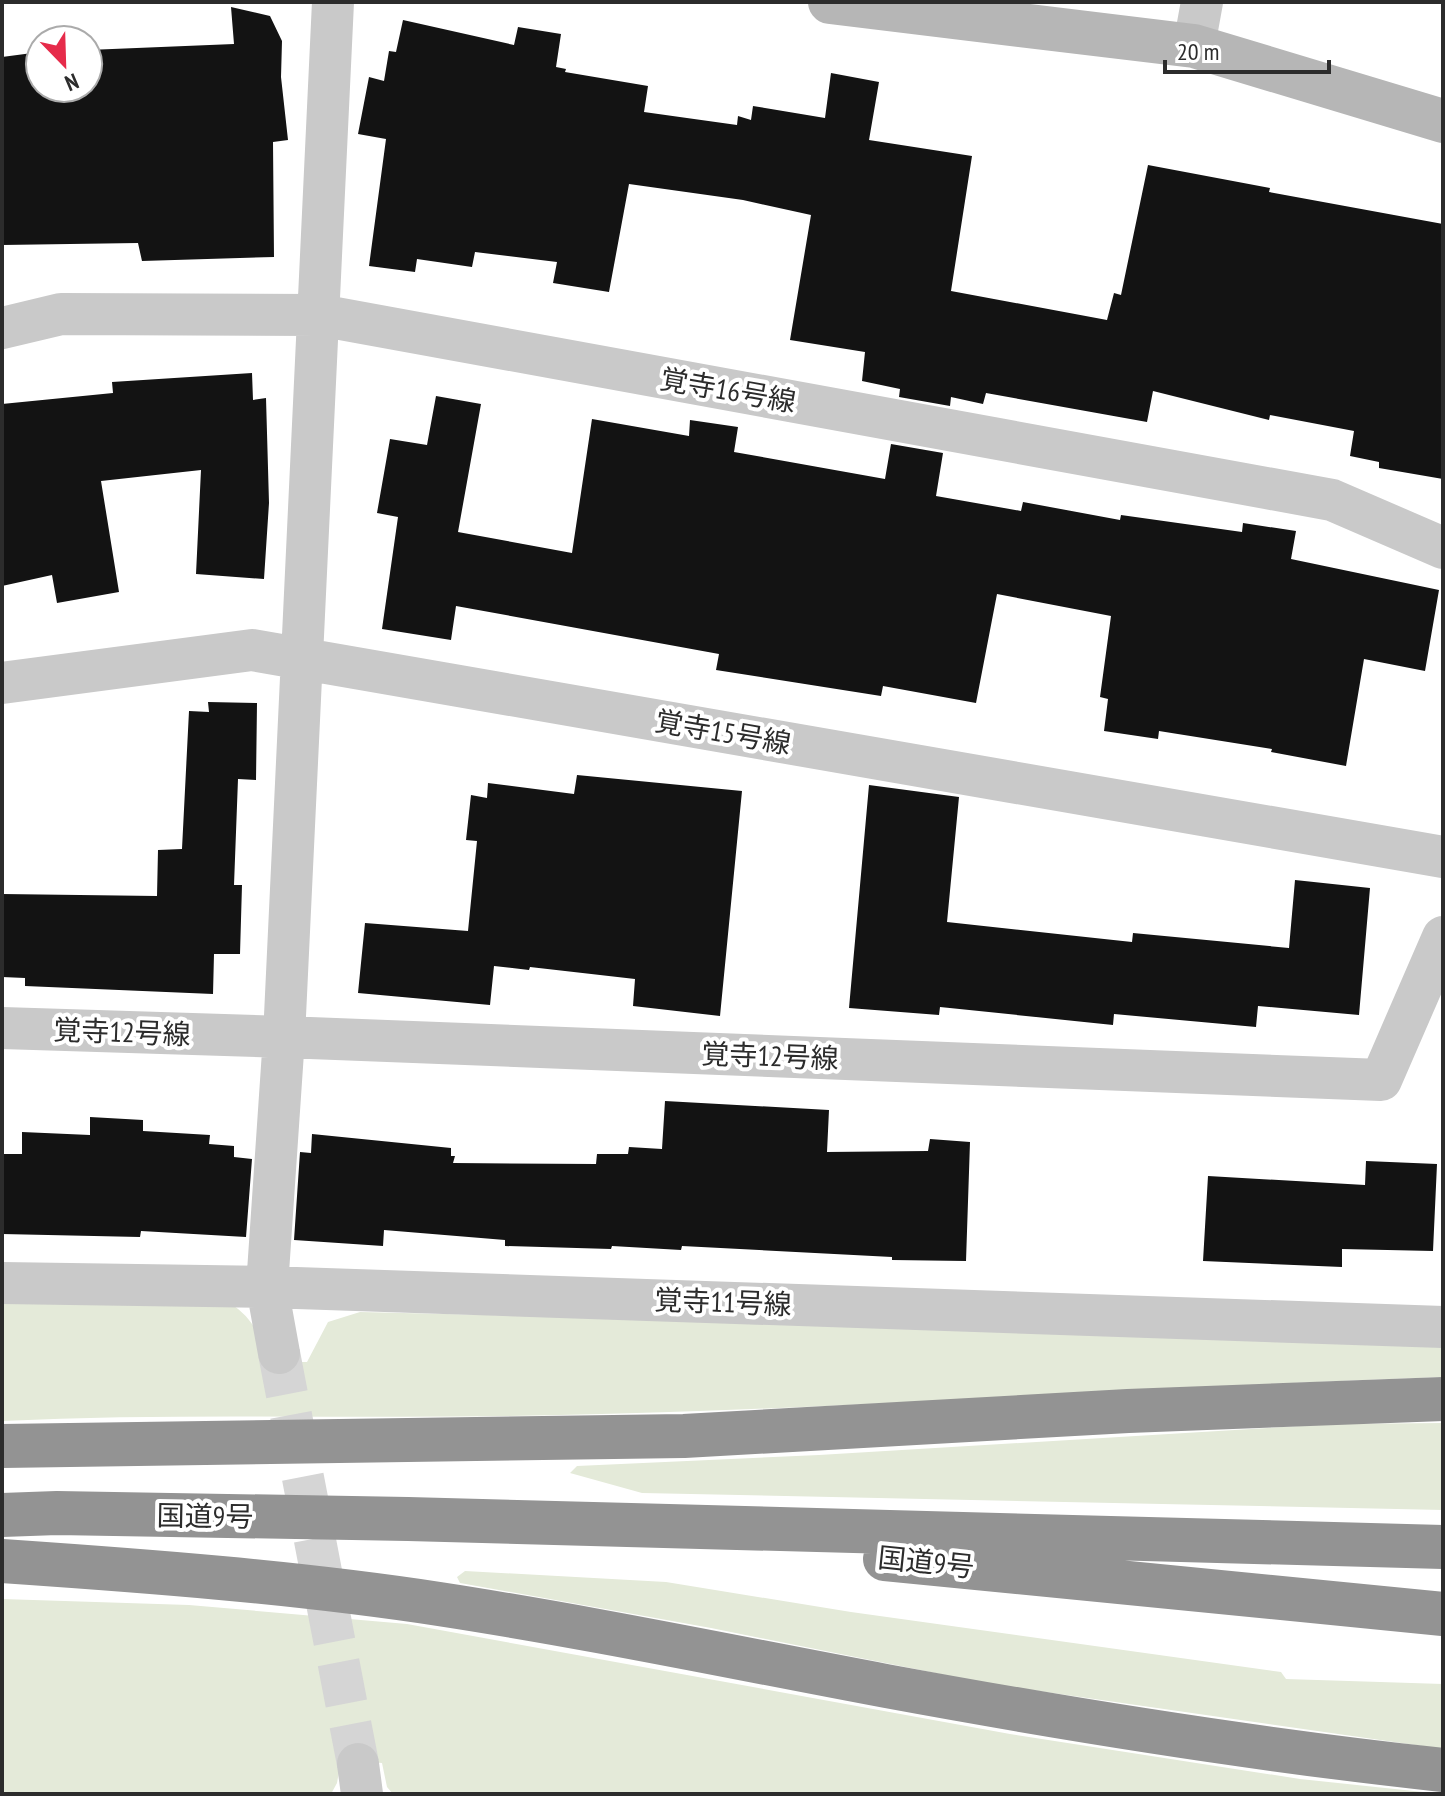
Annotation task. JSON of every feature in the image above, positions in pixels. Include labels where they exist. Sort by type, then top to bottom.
[{"type":"highway","points":[[2,1446],[684,1436],[1143,1410],[1443,1399]]},
{"type":"highway","name":"国道9号","points":[[2,1515],[57,1513],[408,1519],[1443,1547]]},
{"type":"highway","name":"国道9号","points":[[408,1519],[793,1550],[1443,1614]]},
{"type":"highway","points":[[2,1561],[181,1574],[435,1604],[627,1636],[1072,1719],[1242,1746],[1443,1770]]},
{"type":"street","points":[[279,1353],[267,1287],[284,1037],[333,2]]},
{"type":"street","points":[[830,2],[1194,46],[1443,121]]},
{"type":"street","points":[[1194,46],[1202,2]]},
{"type":"street","name":"覚寺16号線","points":[[2,328],[61,314],[319,315],[1332,500],[1443,548]]},
{"type":"street","name":"覚寺15号線","points":[[2,683],[252,650],[1443,857]]},
{"type":"street","name":"覚寺12号線","points":[[2,1028],[1381,1080],[1443,937]]},
{"type":"street","name":"覚寺11号線","points":[[2,1283],[267,1287],[1443,1327]]},
{"type":"green space","points":[[2,1303],[231,1304],[245,1315],[255,1329],[268,1362],[307,1362],[328,1322],[360,1312],[1443,1338],[1443,1377],[670,1412],[2,1421]]},
{"type":"green space","points":[[1443,1423],[1443,1510],[642,1493],[570,1473],[577,1466],[819,1455],[1334,1424]]},
{"type":"green space","points":[[465,1571],[666,1582],[851,1612],[1281,1672],[1286,1679],[1443,1684],[1443,1749],[990,1684],[711,1628],[460,1583],[457,1577]]},
{"type":"green space","points":[[2,1599],[189,1605],[407,1624],[1010,1734],[1300,1779],[1442,1794],[393,1794],[387,1787],[382,1763],[341,1760],[337,1783],[331,1794],[2,1794]]},
{"type":"building","points":[[231,7],[270,16],[282,41],[281,77],[288,140],[273,142],[274,257],[142,261],[138,243],[2,245],[2,57],[24,54],[24,104],[104,104],[104,49],[234,44]]},
{"type":"building","points":[[403,20],[514,45],[518,27],[561,34],[556,67],[566,69],[565,72],[648,86],[644,112],[737,125],[738,116],[751,120],[753,106],[825,118],[831,73],[879,82],[869,140],[972,156],[951,291],[1107,320],[1114,293],[1121,295],[1148,165],[1270,188],[1269,192],[1443,224],[1443,479],[1379,468],[1379,462],[1350,456],[1354,431],[1270,415],[1269,420],[1153,391],[1147,422],[986,393],[983,404],[951,397],[950,406],[899,397],[900,389],[862,381],[865,352],[790,340],[811,215],[743,200],[629,184],[609,292],[553,283],[557,262],[475,252],[472,267],[417,259],[415,272],[369,266],[386,139],[358,134],[369,77],[384,81],[389,51],[396,52]]},
{"type":"building","points":[[252,373],[253,400],[266,398],[269,503],[264,579],[196,574],[201,470],[101,481],[119,592],[57,603],[52,575],[2,586],[2,404],[113,393],[112,382]]},
{"type":"building","points":[[436,396],[481,404],[458,532],[572,553],[592,419],[689,436],[690,420],[738,427],[734,452],[885,479],[891,444],[943,453],[936,496],[1021,511],[1023,502],[1120,520],[1121,515],[1242,532],[1243,523],[1296,531],[1291,559],[1439,590],[1425,671],[1364,659],[1346,766],[1271,752],[1272,749],[1159,731],[1158,739],[1104,731],[1108,699],[1100,697],[1111,616],[997,594],[976,703],[883,686],[881,696],[716,670],[719,654],[456,606],[451,640],[382,629],[398,517],[377,513],[390,439],[427,445]]},
{"type":"building","points":[[208,702],[257,703],[256,780],[238,779],[234,885],[242,885],[240,954],[214,954],[213,994],[25,986],[25,978],[2,977],[2,894],[157,896],[158,850],[182,849],[189,711],[209,712]]},
{"type":"building","points":[[577,775],[742,791],[720,1016],[633,1006],[635,979],[530,967],[529,970],[494,966],[490,1005],[358,993],[365,923],[468,931],[477,841],[466,840],[471,795],[487,798],[488,783],[574,794]]},
{"type":"building","points":[[869,785],[959,797],[947,922],[1132,942],[1133,933],[1289,948],[1295,880],[1370,888],[1359,1015],[1258,1006],[1256,1027],[1114,1014],[1113,1025],[940,1007],[939,1015],[849,1008]]},
{"type":"building","points":[[665,1101],[829,1110],[827,1152],[928,1151],[930,1139],[970,1142],[966,1261],[892,1260],[892,1257],[682,1246],[681,1250],[612,1246],[611,1249],[505,1246],[505,1240],[384,1230],[383,1246],[294,1240],[300,1152],[311,1153],[312,1134],[451,1148],[451,1156],[455,1156],[453,1163],[596,1164],[597,1154],[628,1154],[629,1147],[662,1149]]},
{"type":"building","points":[[90,1117],[143,1120],[143,1131],[210,1135],[209,1144],[234,1146],[234,1157],[252,1159],[246,1237],[141,1231],[140,1237],[2,1234],[2,1154],[22,1154],[22,1132],[90,1135]]},
{"type":"building","points":[[1366,1161],[1437,1164],[1433,1251],[1342,1249],[1342,1267],[1203,1261],[1208,1176],[1365,1185]]},
{"type":"tunnel","points":[[279,1353],[358,1764]]}]
